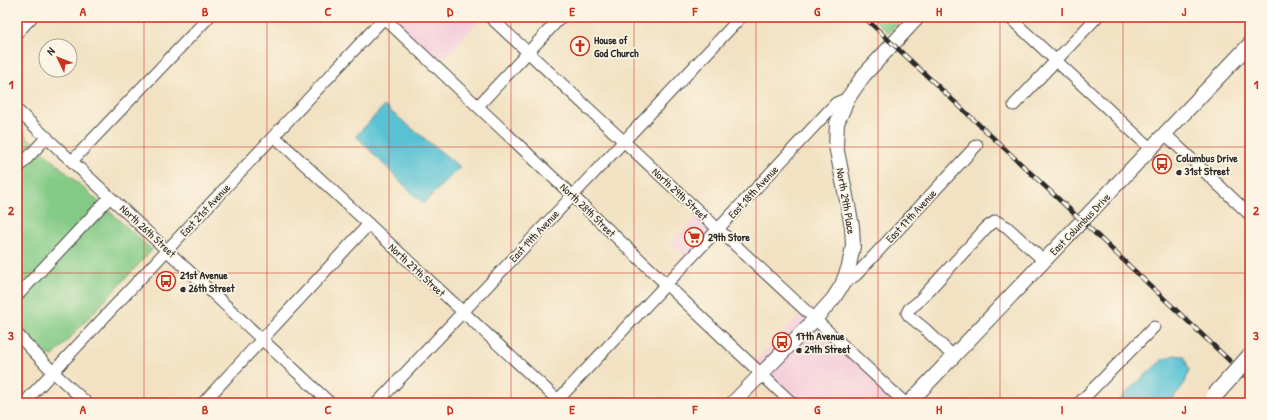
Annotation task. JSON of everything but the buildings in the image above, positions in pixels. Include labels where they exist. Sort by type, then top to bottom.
[{"type":"highway","points":[[1215,395],[1250,356]]},
{"type":"main road","name":"East 18th Avenue","points":[[848,98],[864,75],[918,17]]},
{"type":"main road","name":"East Columbus Drive","points":[[909,403],[1250,44]]},
{"type":"main road","name":"North 29th Place","points":[[815,319],[833,299],[842,285],[849,266],[853,246],[852,226],[838,153],[837,138],[837,123],[848,98]]},
{"type":"main road","points":[[733,403],[815,319]]},
{"type":"street","points":[[17,33],[32,17]]},
{"type":"street","points":[[72,161],[209,17]]},
{"type":"street","name":"North 28th Street","points":[[384,17],[792,403]]},
{"type":"street","name":"East 21st Avenue","points":[[24,403],[384,17]]},
{"type":"street","name":"North 29th Street","points":[[490,17],[905,403]]},
{"type":"street","points":[[478,106],[561,17]]},
{"type":"street","name":"East 19th Avenue","points":[[377,403],[741,17]]},
{"type":"street","points":[[1009,17],[1151,149]]},
{"type":"street","points":[[1014,105],[1097,17]]},
{"type":"street","name":"East 18th Avenue","points":[[558,402],[836,103],[848,98]]},
{"type":"street","name":"North 26th Street","points":[[17,110],[330,403]]},
{"type":"street","points":[[1165,134],[1250,215]]},
{"type":"street","name":"North 27th Street","points":[[274,136],[558,402]]},
{"type":"street","points":[[17,169],[46,137]]},
{"type":"street","name":"East 17th Avenue","points":[[842,285],[856,276],[977,145]]},
{"type":"street","points":[[17,296],[110,197]]},
{"type":"street","points":[[953,356],[907,313],[909,309],[917,303],[987,227],[996,221],[1007,227],[1044,261]]},
{"type":"street","points":[[203,403],[369,224]]},
{"type":"street","points":[[1079,403],[1154,326]]},
{"type":"street","points":[[17,334],[53,372],[87,403]]},
{"type":"shaded area","points":[[385,17],[482,17],[437,66]]},
{"type":"shaded area","points":[[699,214],[715,230],[688,259],[671,244]]},
{"type":"shaded area","points":[[804,311],[895,395],[888,403],[795,403],[752,364]]},
{"type":"green space","points":[[872,17],[904,17],[889,33]]},
{"type":"green space","points":[[17,128],[152,250],[53,356],[47,354],[17,327]]},
{"type":"water","points":[[384,106],[460,167],[423,204],[356,136]]},
{"type":"water","points":[[1174,355],[1184,356],[1189,370],[1185,383],[1169,403],[1115,403],[1162,360]]},
{"type":"railway","points":[[864,17],[1250,380]]},
{"type":"place","name":"House of God Church","points":[[580,46]]},
{"type":"place","name":"Columbus Drive @ 31st Street","points":[[1162,164]]},
{"type":"place","name":"29th Store","points":[[694,237]]},
{"type":"place","name":"21st Avenue @ 26th Street","points":[[166,281]]},
{"type":"place","name":"17th Avenue @ 29th Street","points":[[782,342]]}]
